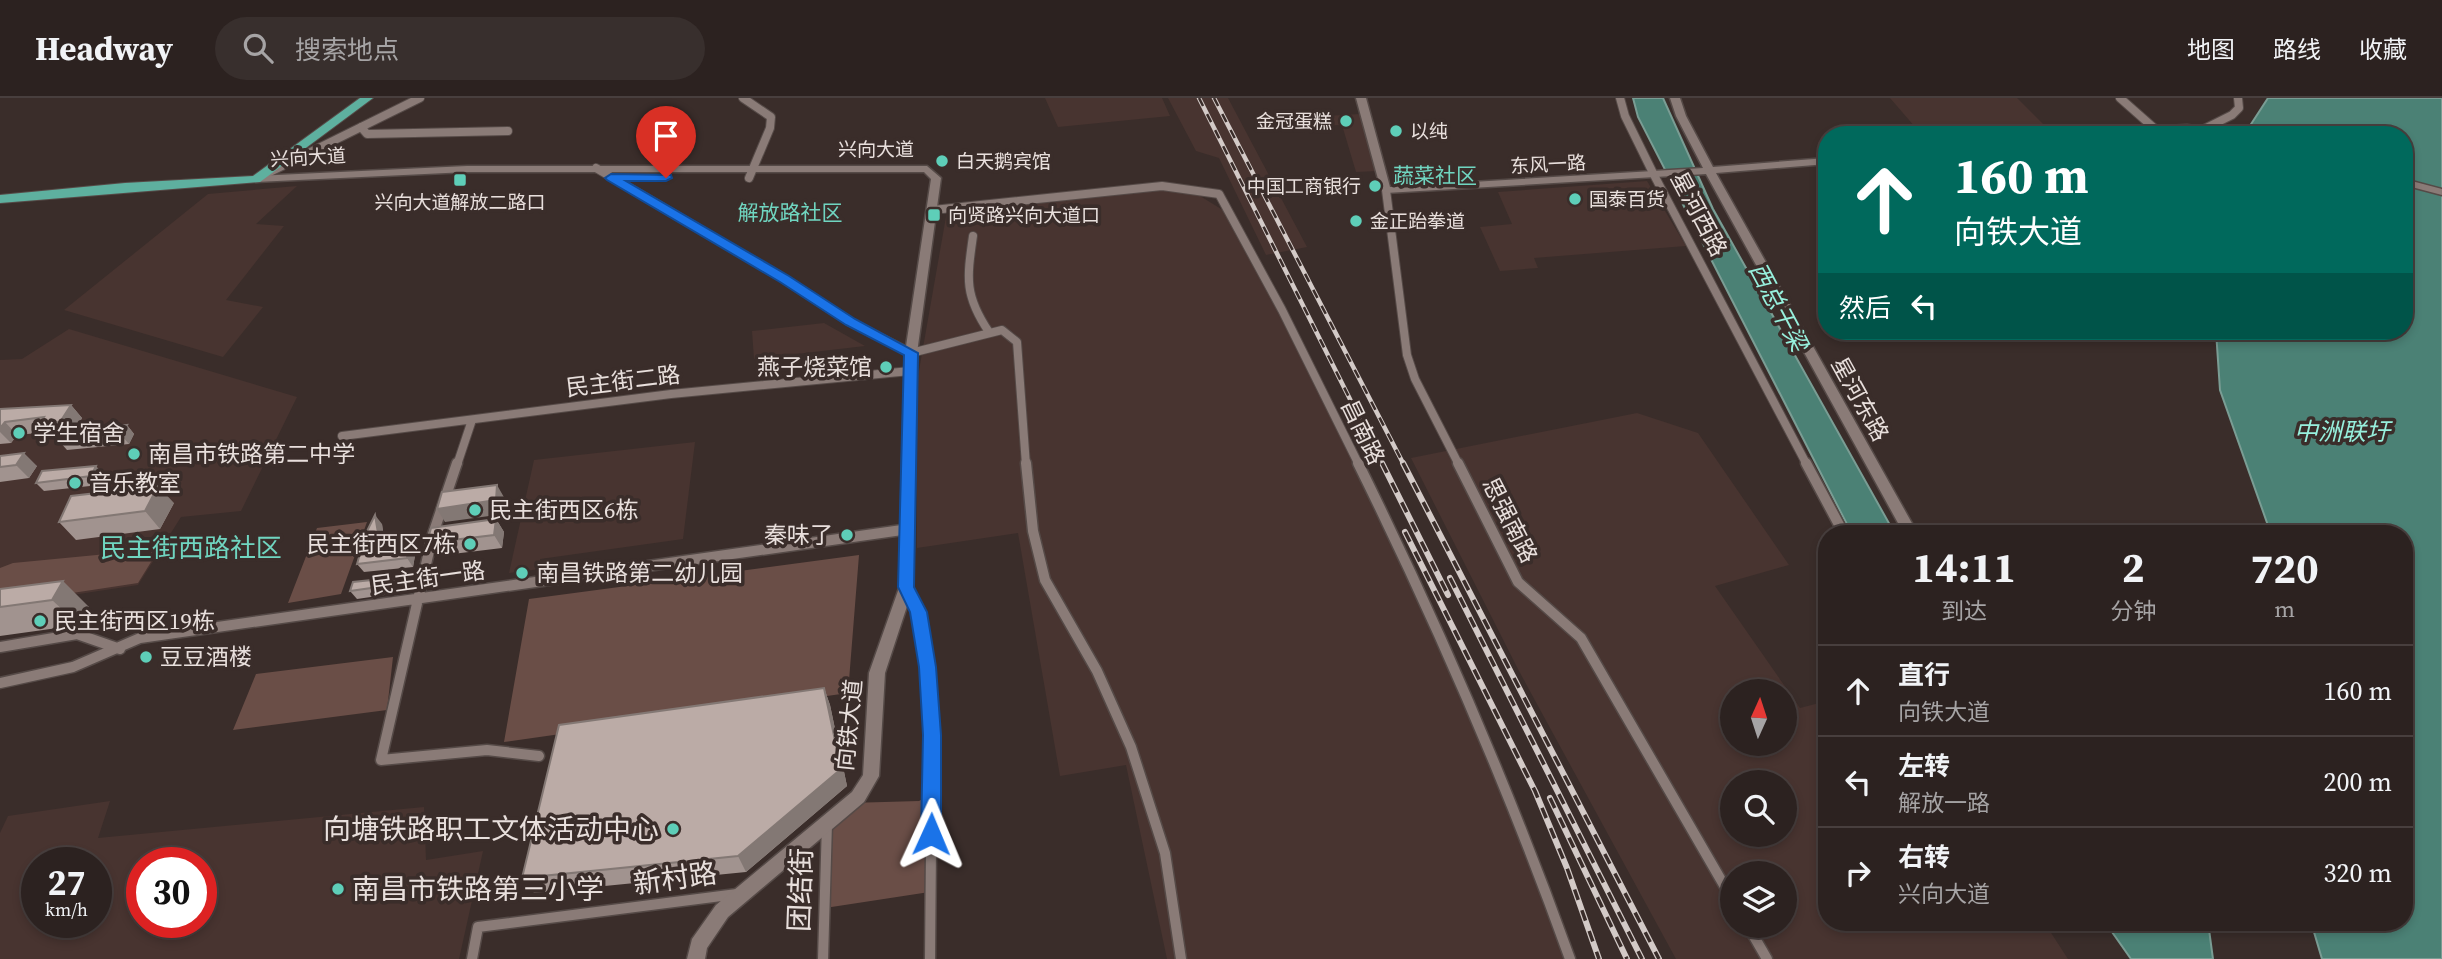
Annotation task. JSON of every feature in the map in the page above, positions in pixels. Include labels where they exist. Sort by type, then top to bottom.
[{"type":"main road","points":[[256,179],[367,98]]},
{"type":"main road","name":"兴向大道","points":[[0,199],[125,187],[256,179]]},
{"type":"street","points":[[256,179],[420,98]]},
{"type":"street","points":[[743,98],[771,117],[770,128],[751,173]]},
{"type":"street","points":[[1361,98],[1386,190]]},
{"type":"street","name":"星河西路","points":[[1620,98],[1625,116],[1654,175],[1838,525]]},
{"type":"street","name":"星河东路","points":[[1675,98],[1702,170],[1906,525]]},
{"type":"street","points":[[2120,98],[2152,126]]},
{"type":"street","points":[[2208,126],[2232,115],[2239,108],[2238,98]]},
{"type":"street","points":[[361,127],[367,134],[508,131]]},
{"type":"street","points":[[1702,170],[1818,162]]},
{"type":"street","name":"兴向大道","points":[[256,179],[467,169],[596,169],[936,178]]},
{"type":"street","points":[[596,169],[784,279],[850,322],[911,353],[1002,330],[1017,342],[1023,439],[1033,531],[1045,580],[1097,671],[1131,747],[1165,853],[1181,959]]},
{"type":"street","name":"东风一路","points":[[1386,190],[1702,170]]},
{"type":"street","name":"兴向大道","points":[[256,179],[275,185],[465,177],[611,178],[751,173]]},
{"type":"street","name":"向铁大道","points":[[696,959],[698,945],[722,911],[858,797],[871,776],[877,673],[906,587],[911,353],[936,178]]},
{"type":"street","points":[[2413,184],[2442,192]]},
{"type":"street","name":"昌南路","points":[[933,210],[1162,186],[1219,194],[1247,250],[1281,307],[1443,642],[1504,780],[1570,959]]},
{"type":"street","name":"思强南路","points":[[1386,190],[1407,355],[1415,379],[1518,582],[1581,638],[1720,878]]},
{"type":"street","points":[[973,236],[967,291],[971,307],[989,332]]},
{"type":"street","name":"民主街二路","points":[[342,436],[671,394],[911,371]]},
{"type":"street","points":[[472,420],[433,534],[381,761],[487,750],[539,756]]},
{"type":"street","name":"民主街一路","points":[[0,683],[35,679],[102,659],[140,638],[909,530]]},
{"type":"street","points":[[906,587],[919,612],[928,667],[932,735],[930,959]]},
{"type":"street","points":[[0,647],[77,635],[120,649]]},
{"type":"street","name":"团结街","points":[[823,959],[827,823]]},
{"type":"street","name":"新村路","points":[[472,959],[478,927],[745,892]]},
{"type":"street","points":[[1755,938],[1767,959]]},
{"type":"shaded area","points":[[1045,98],[1162,98],[1170,116],[1058,127]]},
{"type":"shaded area","points":[[1168,98],[1228,98],[1307,247],[1266,255],[1219,158],[1196,151]]},
{"type":"shaded area","points":[[1890,98],[2017,98],[2045,126],[1914,126]]},
{"type":"shaded area","points":[[1360,114],[1377,171],[1356,172],[1342,125],[1311,126],[1309,117]]},
{"type":"shaded area","points":[[1647,181],[1686,246],[1534,258],[1538,268],[1500,271],[1480,227],[1512,224],[1498,192]]},
{"type":"shaded area","points":[[297,186],[256,224],[284,226],[226,300],[263,307],[223,357],[64,310],[208,194]]},
{"type":"shaded area","points":[[1160,187],[1200,196],[1226,212],[1294,339],[1451,659],[1567,959],[1167,959],[1126,765],[1060,776],[1018,533],[917,548],[917,382],[947,211]]},
{"type":"shaded area","points":[[824,323],[865,346],[754,359],[752,331]]},
{"type":"shaded area","name":"南昌市铁路第二中学","points":[[69,329],[297,397],[241,511],[181,517],[138,585],[0,606],[0,360],[22,359]]},
{"type":"shaded area","points":[[1637,413],[1698,433],[1789,565],[1715,586],[1780,679],[1720,679],[1720,756],[1797,756],[1797,704],[1800,708],[1818,703],[1818,931],[2050,931],[2068,959],[1676,959],[1519,671],[1411,458]]},
{"type":"shaded area","points":[[695,442],[683,539],[540,559],[540,569],[509,573],[534,460]]},
{"type":"shaded area","points":[[367,522],[341,594],[288,603],[317,528]]},
{"type":"shaded area","points":[[159,549],[138,583],[0,604],[0,568],[13,563]]},
{"type":"shaded area","points":[[859,555],[848,693],[504,742],[529,599]]},
{"type":"shaded area","points":[[393,657],[387,710],[233,730],[256,674]]},
{"type":"shaded area","points":[[939,790],[936,891],[825,908],[831,820],[849,803],[919,801]]},
{"type":"shaded area","name":"南昌市铁路第三小学","points":[[110,801],[98,838],[424,807],[426,860],[483,851],[459,959],[0,959],[0,833],[8,816]]},
{"type":"water","points":[[1633,98],[1663,98],[1713,209],[1890,525],[1847,525],[1638,117]]},
{"type":"water","name":"中洲联圩","points":[[2268,98],[2442,98],[2442,959],[2322,959],[2314,931],[2413,931],[2413,525],[2268,525],[2220,390],[2217,340],[2413,340],[2413,126],[2250,126]]},
{"type":"water","points":[[2111,931],[2209,931],[2213,959],[2131,959]]},
{"type":"building","points":[[71,405],[60,422],[40,423],[44,417],[5,422],[0,428],[0,409]]},
{"type":"building","points":[[127,425],[121,435],[59,441],[58,432]]},
{"type":"building","points":[[24,453],[16,465],[0,467],[0,456]]},
{"type":"building","points":[[96,466],[91,476],[36,483],[42,471]]},
{"type":"building","points":[[497,485],[496,500],[437,509],[442,492]]},
{"type":"building","points":[[158,486],[145,511],[59,522],[71,496]]},
{"type":"building","points":[[375,515],[379,539],[411,535],[407,558],[357,564],[366,533]]},
{"type":"building","points":[[496,519],[494,535],[427,543],[431,528]]},
{"type":"building","points":[[401,577],[399,584],[350,591],[353,582]]},
{"type":"building","points":[[63,581],[52,600],[0,607],[0,589]]},
{"type":"building","name":"向塘铁路职工文体活动中心","points":[[824,688],[841,769],[738,856],[522,878],[559,725]]},
{"type":"railway","points":[[1199,98],[1383,465]]},
{"type":"railway","points":[[1214,98],[1404,465]]},
{"type":"railway","points":[[1403,463],[1659,959]]},
{"type":"railway","points":[[1383,465],[1448,595]]},
{"type":"railway","points":[[1405,532],[1535,791],[1567,868],[1599,959]]},
{"type":"railway","points":[[1450,578],[1642,959]]},
{"type":"railway","points":[[1550,798],[1627,959]]},
{"type":"place","name":"金冠蛋糕","points":[[1346,121]]},
{"type":"place","name":"以纯","points":[[1396,131]]},
{"type":"place","name":"白天鹅宾馆","points":[[942,161]]},
{"type":"place","name":"兴向大道解放二路口","points":[[460,180]]},
{"type":"place","name":"中国工商银行","points":[[1375,186]]},
{"type":"place","name":"国泰百货","points":[[1575,199]]},
{"type":"place","name":"向贤路兴向大道口","points":[[934,215]]},
{"type":"place","name":"金正跆拳道","points":[[1356,221]]},
{"type":"place","name":"燕子烧菜馆","points":[[886,367]]},
{"type":"place","name":"学生宿舍","points":[[19,433]]},
{"type":"place","name":"南昌市铁路第二中学","points":[[134,454]]},
{"type":"place","name":"音乐教室","points":[[75,483]]},
{"type":"place","name":"民主街西区6栋","points":[[475,510]]},
{"type":"place","name":"秦味了","points":[[847,535]]},
{"type":"place","name":"民主街西区7栋","points":[[470,544]]},
{"type":"place","name":"南昌铁路第二幼儿园","points":[[522,573]]},
{"type":"place","name":"民主街西区19栋","points":[[40,621]]},
{"type":"place","name":"豆豆酒楼","points":[[146,657]]},
{"type":"place","name":"向塘铁路职工文体活动中心","points":[[673,829]]},
{"type":"place","name":"南昌市铁路第三小学","points":[[338,889]]},
{"type":"district","name":"蔬菜社区","points":[[1435,176]]},
{"type":"district","name":"解放路社区","points":[[790,213]]},
{"type":"district","name":"民主街西路社区","points":[[191,548]]},
{"type":"route","points":[[666,178],[611,178],[784,279],[850,322],[911,353],[906,587],[919,612],[928,667],[932,735],[931,834]]},
{"type":"water label","name":"西总干梁","points":[[1778,307]]}]
